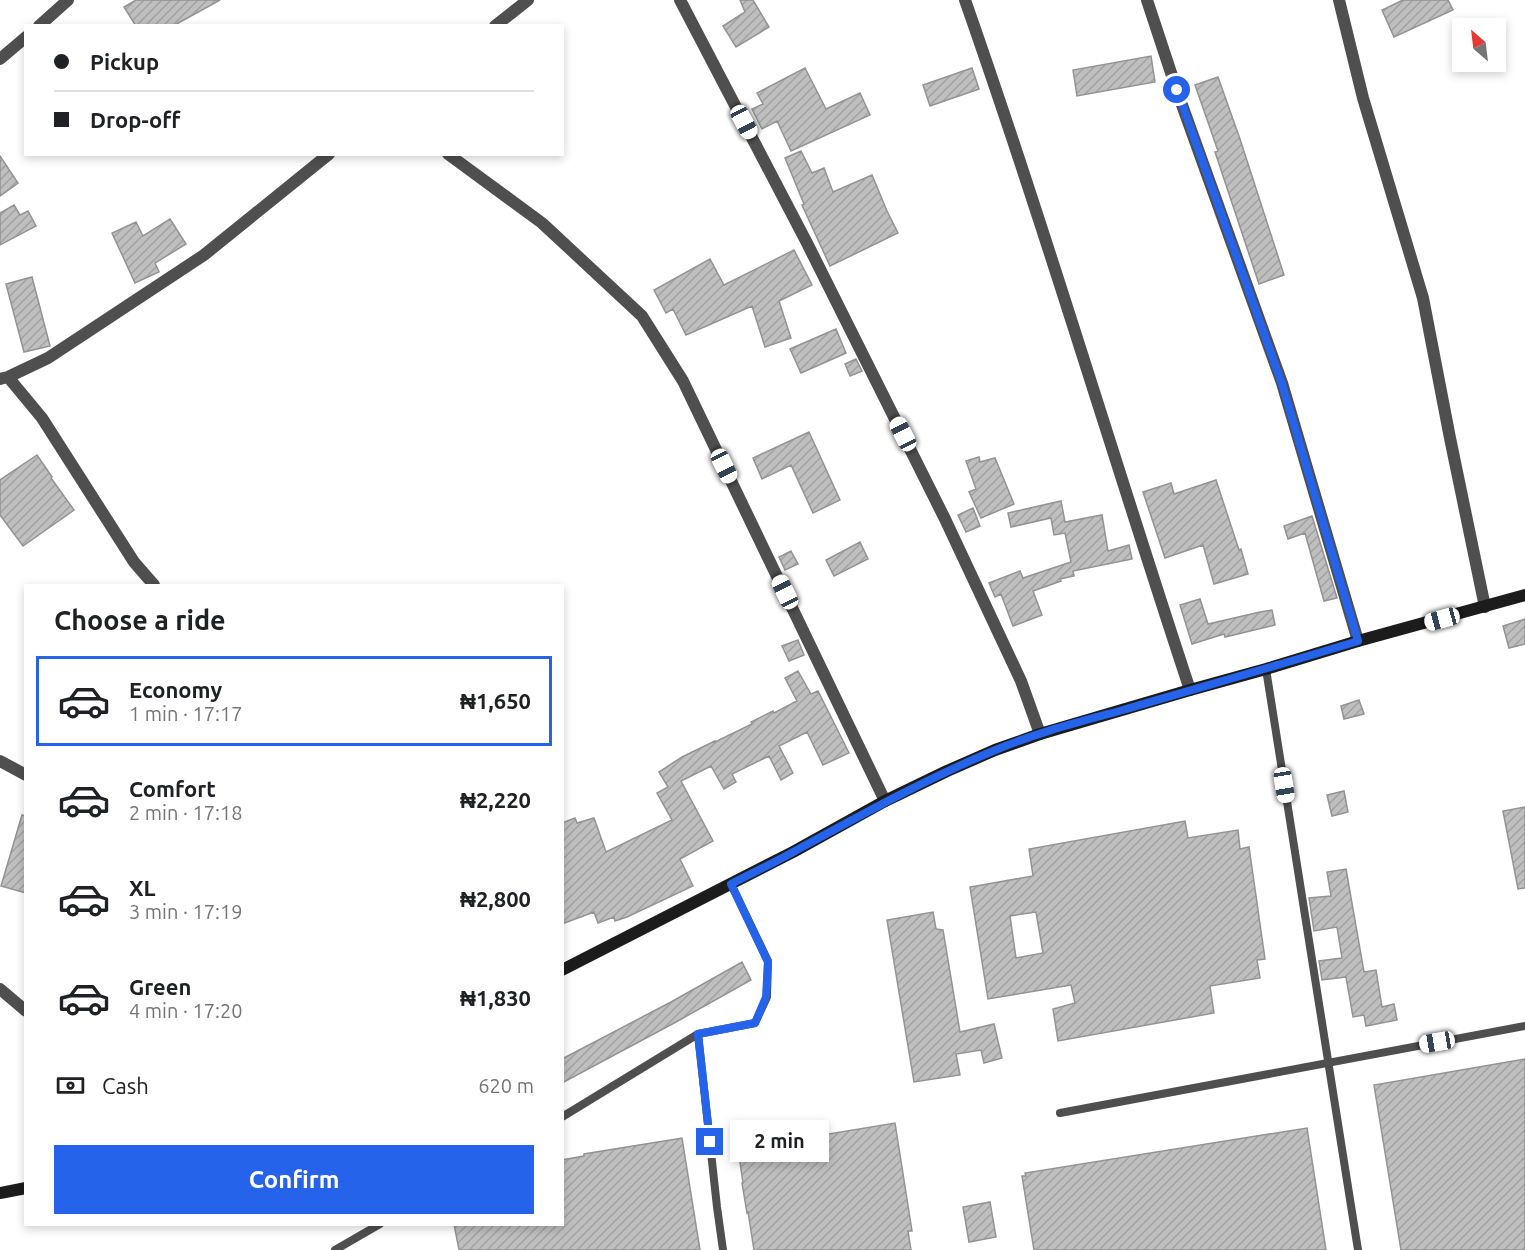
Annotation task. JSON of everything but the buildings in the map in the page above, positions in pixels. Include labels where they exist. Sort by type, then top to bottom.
[{"type":"street","points":[[41,24],[68,0]]},
{"type":"street","points":[[498,24],[528,0]]},
{"type":"street","points":[[680,0],[807,243],[945,519],[1021,681],[1040,734]]},
{"type":"street","points":[[965,0],[1047,241],[1190,690]]},
{"type":"street","points":[[1147,0],[1282,384],[1358,641]]},
{"type":"street","points":[[1339,0],[1363,98],[1423,297],[1485,607]]},
{"type":"street","points":[[0,59],[24,39]]},
{"type":"street","points":[[153,584],[134,562],[42,418],[4,378],[48,358],[204,255],[327,156]]},
{"type":"street","points":[[451,156],[543,223],[642,316],[683,381],[885,801]]},
{"type":"street","points":[[564,969],[793,852],[885,801],[995,750],[1040,734],[1358,641],[1525,596]]},
{"type":"street","points":[[0,761],[24,774]]},
{"type":"street","points":[[0,989],[24,1009]]},
{"type":"street","points":[[0,1193],[24,1188]]},
{"type":"lane","points":[[1266,669],[1358,1250]]},
{"type":"lane","points":[[564,1116],[698,1034],[755,1023],[766,997],[768,962],[731,884]]},
{"type":"lane","points":[[1060,1113],[1525,1026]]},
{"type":"lane","points":[[698,1034],[723,1250]]},
{"type":"lane","points":[[335,1250],[377,1226]]},
{"type":"route","points":[[710,1142],[698,1034],[755,1023],[766,997],[768,962],[731,884],[885,801],[995,750],[1040,734],[1358,641],[1282,384],[1177,90]]}]
